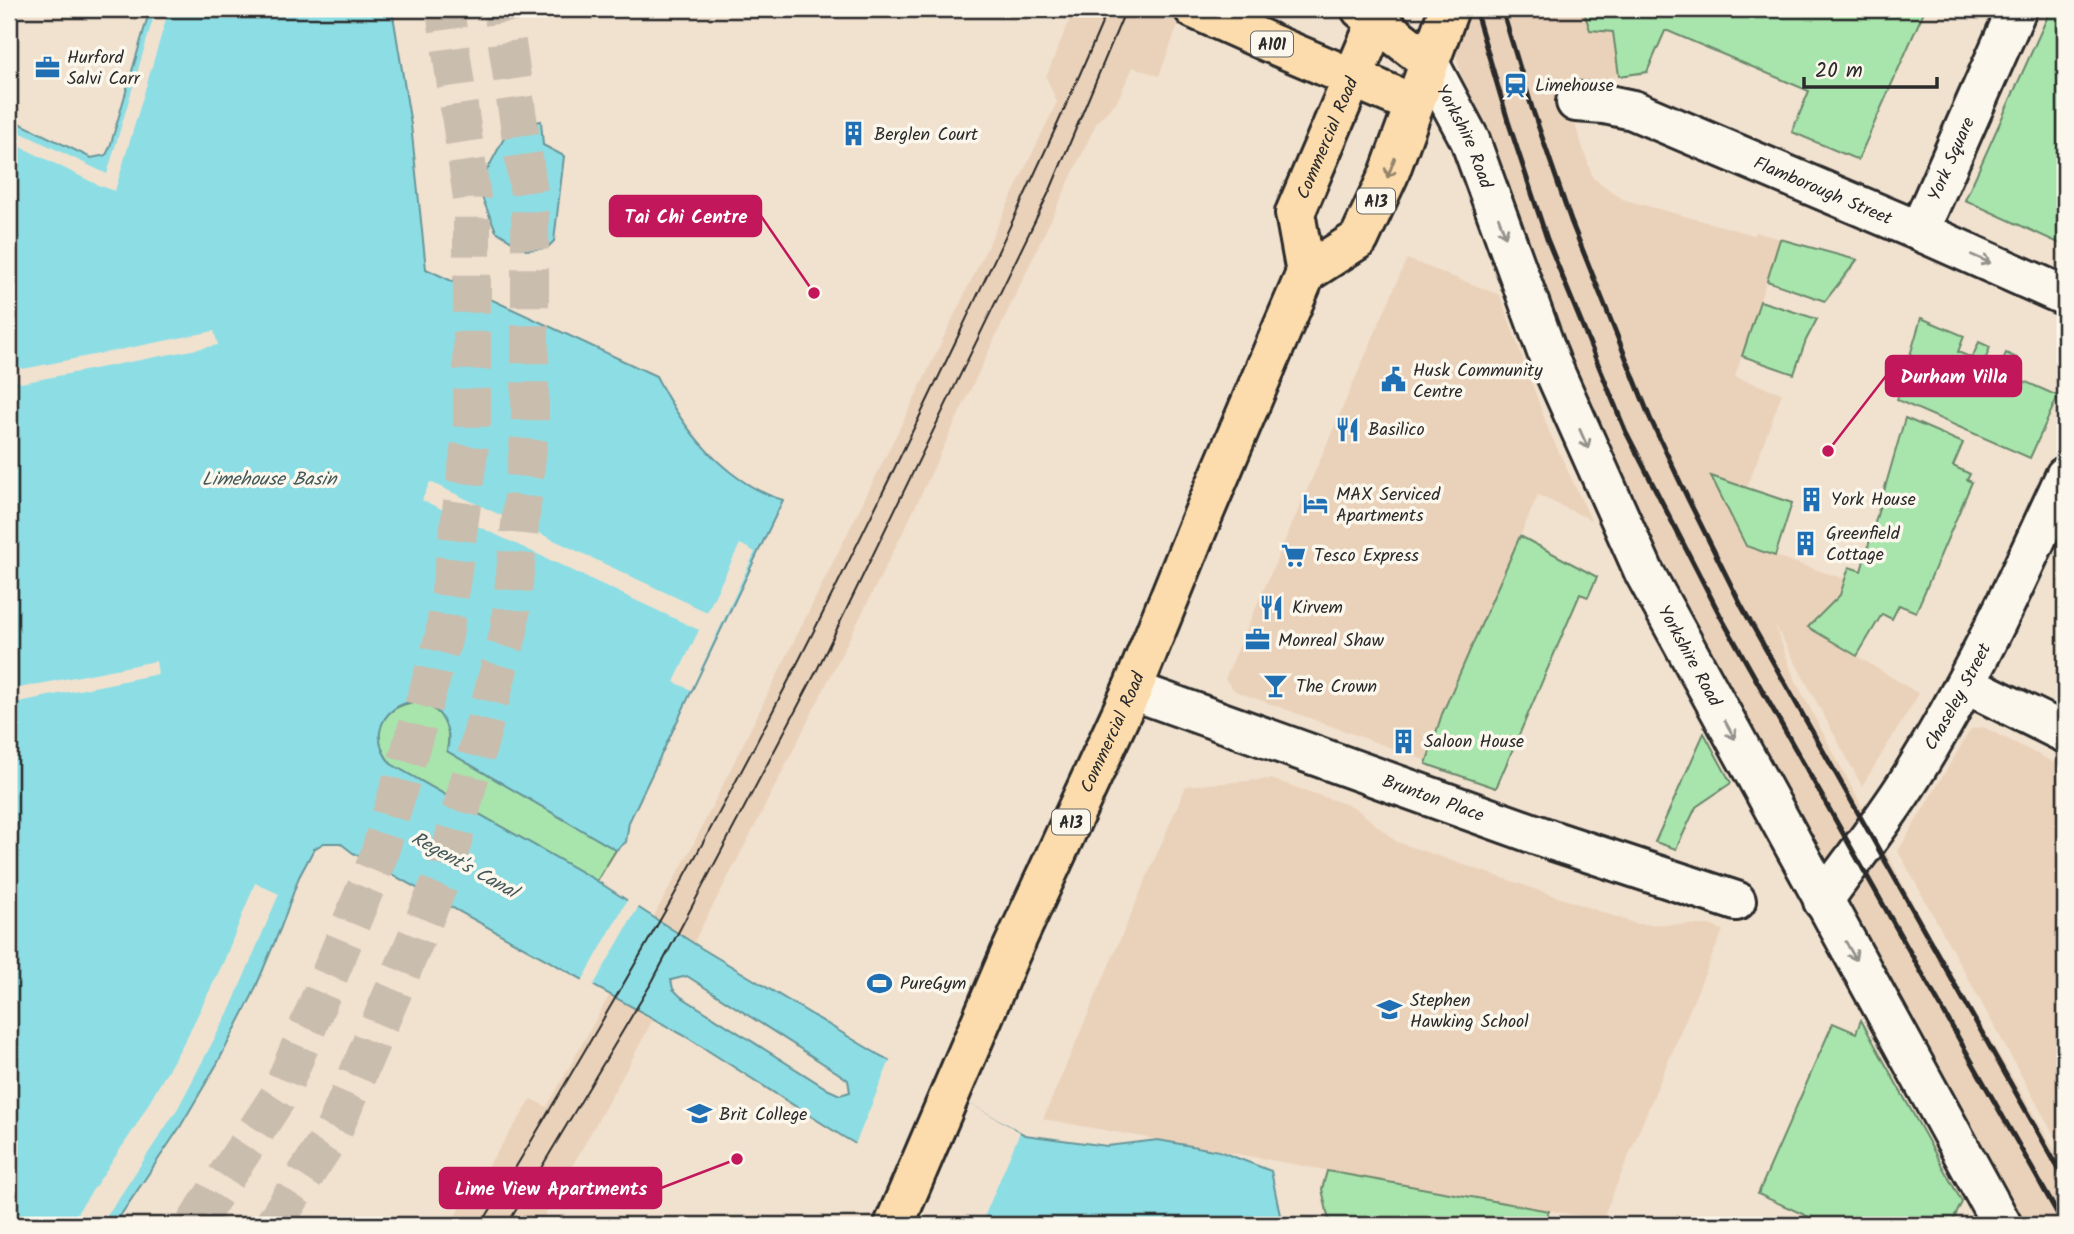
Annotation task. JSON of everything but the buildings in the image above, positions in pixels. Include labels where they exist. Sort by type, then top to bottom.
[{"type":"main road","name":"A101","points":[[1195,9],[1414,104]]},
{"type":"main road","name":"A13","points":[[1306,273],[1359,239],[1389,173],[1449,9]]},
{"type":"main road","name":"Commercial Road","points":[[899,1212],[1010,954],[1132,690],[1208,502],[1306,273],[1295,213],[1351,78],[1373,13]]},
{"type":"main road","points":[[1373,13],[1429,61]]},
{"type":"street","name":"York Square","points":[[1919,231],[2017,9]]},
{"type":"street","name":"Yorkshire Road","points":[[1429,61],[1470,140],[1552,366],[1644,572],[2002,1225]]},
{"type":"street","name":"Flamborough Street","points":[[1576,102],[1633,110],[2065,296]]},
{"type":"street","name":"Chaseley Street","points":[[1823,901],[1918,767],[1966,684],[2065,476]]},
{"type":"street","points":[[1966,684],[2065,733]]},
{"type":"street","name":"Brunton Place","points":[[1132,690],[1542,836],[1736,901]]},
{"type":"shaded area","points":[[1074,9],[1184,9],[1159,76],[1133,67],[1117,101],[1097,122],[910,518],[755,826],[630,1063],[539,1225],[449,1225],[532,1099],[547,1107],[690,851],[916,395],[1057,102],[1046,77]]},
{"type":"shaded area","points":[[1445,9],[1583,9],[1590,30],[1613,32],[1619,76],[1562,85],[1593,178],[1622,199],[1754,235],[1755,232],[1780,239],[1735,377],[1782,393],[1747,488],[1714,478],[1744,546],[1845,579],[1840,595],[1809,627],[1919,694],[1862,786],[1775,625],[1794,678],[1936,947],[2065,1168],[2065,1225],[2023,1225],[1890,998],[1625,507],[1464,88]]},
{"type":"shaded area","points":[[1407,259],[1500,295],[1549,431],[1591,520],[1538,495],[1442,714],[1427,761],[1235,691],[1225,679]]},
{"type":"shaded area","points":[[1983,727],[2065,768],[2065,1155],[1898,851],[1971,729]]},
{"type":"shaded area","name":"Stephen Hawking School","points":[[1271,779],[1354,807],[1397,842],[1637,924],[1709,925],[1723,930],[1602,1220],[1043,1119],[1186,786]]},
{"type":"green space","points":[[1583,9],[1925,9],[1858,160],[1792,132],[1809,91],[1668,31],[1665,31],[1647,72],[1619,76],[1613,32],[1590,30]]},
{"type":"green space","points":[[2051,9],[2065,9],[2065,246],[1965,200]]},
{"type":"green space","points":[[1780,239],[1857,260],[1825,301],[1767,281]]},
{"type":"green space","points":[[1760,301],[1817,319],[1794,374],[1742,356]]},
{"type":"green space","points":[[1921,318],[1964,336],[1958,352],[1972,358],[1979,342],[1990,347],[1984,363],[1999,370],[2006,353],[2017,358],[2010,375],[2058,396],[2030,458],[1897,400]]},
{"type":"green space","points":[[1905,418],[1963,443],[1953,466],[1970,474],[1967,480],[1972,482],[1916,612],[1899,605],[1892,619],[1882,614],[1857,656],[1808,627],[1840,595],[1849,567],[1861,571]]},
{"type":"green space","points":[[1711,476],[1792,503],[1775,556],[1746,546]]},
{"type":"green space","points":[[1520,536],[1597,577],[1588,597],[1580,594],[1496,788],[1426,764],[1442,714]]},
{"type":"green space","points":[[417,702],[433,709],[444,719],[448,733],[447,751],[616,850],[597,881],[391,764],[380,743],[382,724],[395,709]]},
{"type":"green space","points":[[1704,733],[1731,783],[1696,807],[1676,849],[1655,842]]},
{"type":"green space","points":[[1861,1020],[1962,1202],[1951,1225],[1827,1225],[1758,1194],[1833,1023],[1856,1033]]},
{"type":"green space","points":[[1327,1171],[1549,1211],[1547,1216],[1567,1225],[1330,1225],[1322,1189]]},
{"type":"water","name":"Limehouse Basin","points":[[150,9],[392,9],[411,125],[426,269],[656,376],[692,434],[724,467],[742,481],[783,500],[629,822],[626,842],[616,850],[447,751],[448,735],[443,720],[433,708],[420,702],[407,703],[394,709],[385,719],[380,732],[381,747],[391,764],[597,881],[701,948],[879,1055],[1025,1135],[1107,1146],[1158,1140],[1219,1151],[1271,1171],[1282,1225],[993,1225],[842,1136],[685,1036],[353,853],[340,843],[324,843],[314,849],[299,877],[252,996],[217,1064],[180,1127],[114,1225],[9,1225],[9,118],[91,158],[106,155]],"holes":[[[687,976],[848,1080],[850,1092],[840,1095],[829,1090],[680,996],[673,989],[671,980]]]},
{"type":"water","points":[[541,121],[543,145],[564,156],[554,241],[547,248],[526,250],[496,231],[481,195],[486,172],[510,127]]},
{"type":"pier","points":[[156,9],[169,9],[115,191],[9,141],[9,127],[107,174]]},
{"type":"pier","points":[[214,331],[218,345],[21,383],[9,375],[9,360],[23,369]]},
{"type":"pier","points":[[430,482],[707,612],[740,544],[755,552],[691,690],[674,682],[699,630],[422,500]]},
{"type":"pier","points":[[156,661],[158,674],[9,704],[9,690]]},
{"type":"pier","points":[[255,883],[279,894],[231,1007],[178,1108],[101,1225],[69,1225],[134,1129],[187,1037],[224,961]]},
{"type":"pier","points":[[629,897],[640,904],[592,988],[581,983]]},
{"type":"pier","points":[[891,1058],[1020,1132],[982,1222],[854,1147]]},
{"type":"tunnel","points":[[194,1225],[280,1094],[378,858],[444,636],[472,430],[472,198],[445,9]]},
{"type":"tunnel","points":[[273,1225],[332,1134],[445,871],[509,631],[530,428],[530,200],[502,9]]},
{"type":"tram line","points":[[481,1225],[672,899],[785,687],[962,328],[1108,9]]},
{"type":"tram line","points":[[507,1225],[652,982],[816,672],[1051,188],[1126,9]]},
{"type":"railway","points":[[1475,9],[1547,239],[1625,430],[1722,619],[2064,1225]]},
{"type":"railway","points":[[1502,9],[1532,108],[1571,221],[1650,418],[1688,499],[1742,607],[2065,1180]]},
{"type":"place","name":"Hurford Salvi Carr","points":[[47,67]]},
{"type":"place","name":"Limehouse","points":[[1515,85]]},
{"type":"place","name":"Berglen Court","points":[[854,134]]},
{"type":"place","name":"Tai Chi Centre","points":[[814,293]]},
{"type":"place","name":"Husk Community Centre","points":[[1393,380]]},
{"type":"place","name":"Basilico","points":[[1348,429]]},
{"type":"place","name":"Durham Villa","points":[[1828,451]]},
{"type":"place","name":"York House","points":[[1811,499]]},
{"type":"place","name":"MAX Serviced Apartments","points":[[1316,504]]},
{"type":"place","name":"Greenfield Cottage","points":[[1806,543]]},
{"type":"place","name":"Tesco Express","points":[[1294,555]]},
{"type":"place","name":"Kirvem","points":[[1272,607]]},
{"type":"place","name":"Monreal Shaw","points":[[1258,640]]},
{"type":"place","name":"The Crown","points":[[1276,686]]},
{"type":"place","name":"Saloon House","points":[[1404,741]]},
{"type":"place","name":"PureGym","points":[[880,983]]},
{"type":"place","name":"Stephen Hawking School","points":[[1390,1010]]},
{"type":"place","name":"Brit College","points":[[699,1114]]},
{"type":"place","name":"Lime View Apartments","points":[[737,1159]]},
{"type":"water label","name":"Regent's Canal","points":[[465,864]]}]
